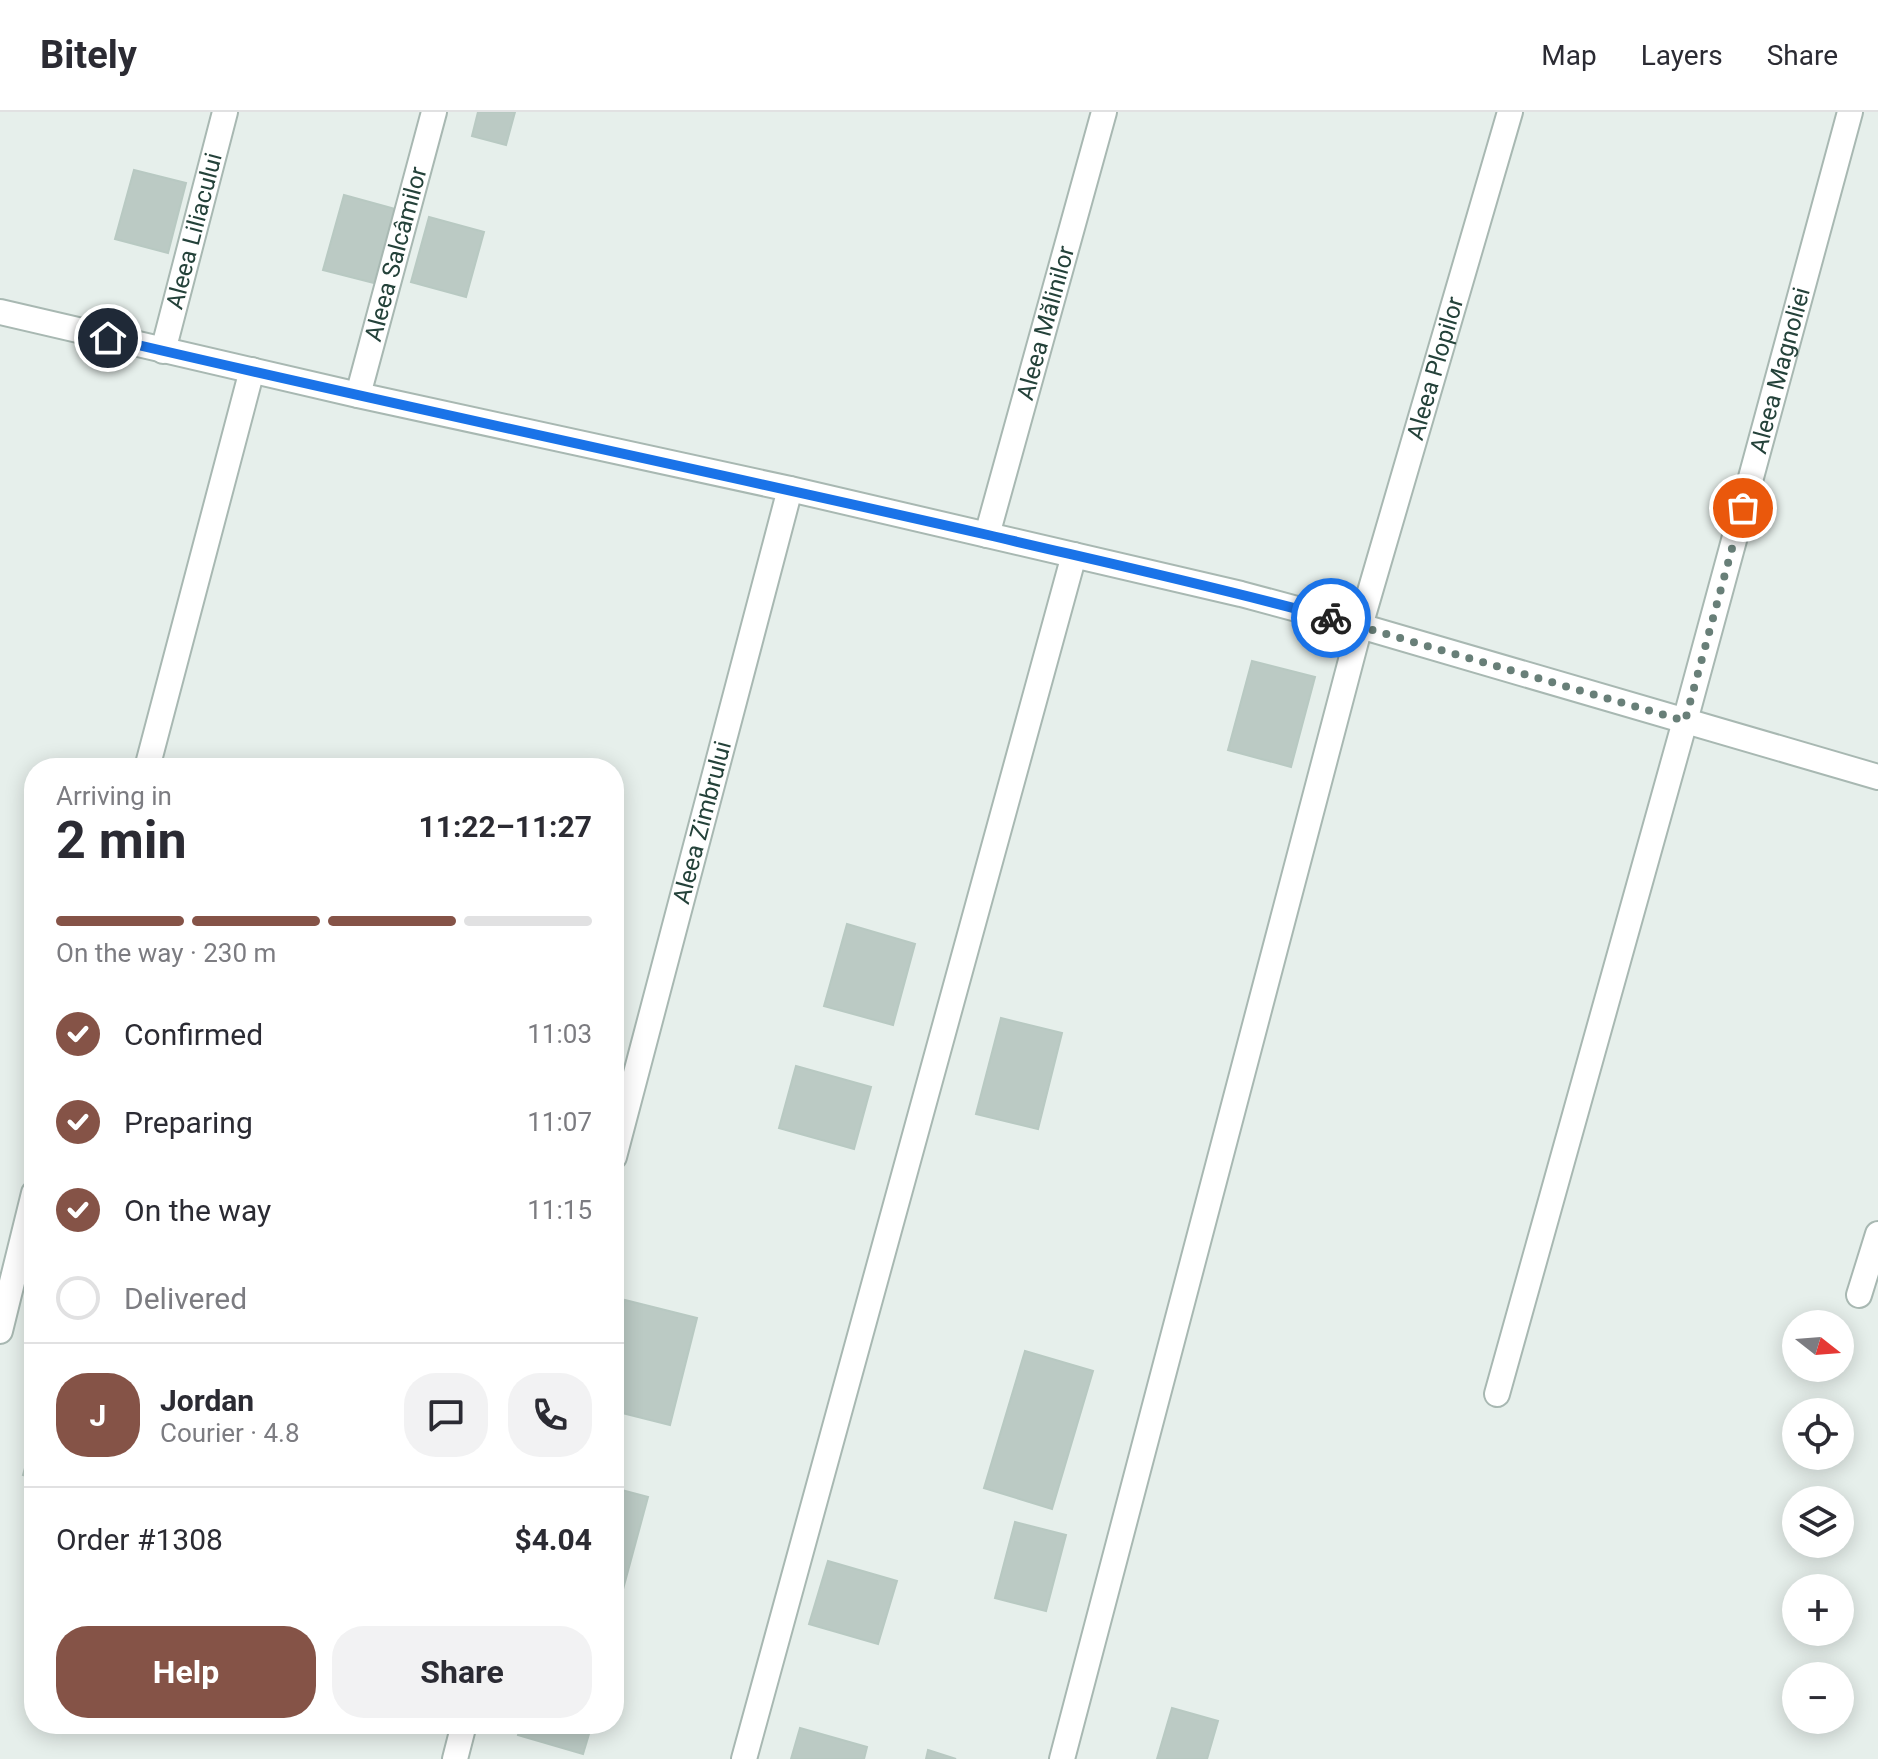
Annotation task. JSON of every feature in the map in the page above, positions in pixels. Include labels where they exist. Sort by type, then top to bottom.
[{"type":"street","name":"Aleea Liliacului","points":[[163,351],[225,112]]},
{"type":"street","name":"Aleea Salcâmilor","points":[[358,395],[434,112]]},
{"type":"street","name":"Aleea Mălinilor","points":[[987,535],[1104,112]]},
{"type":"street","name":"Aleea Plopilor","points":[[1062,1759],[1360,626],[1510,112]]},
{"type":"street","name":"Aleea Magnoliei","points":[[1497,1394],[1685,721],[1850,112]]},
{"type":"street","points":[[0,312],[358,395],[790,489],[1241,594],[1878,777]]},
{"type":"street","points":[[150,758],[252,370]]},
{"type":"street","name":"Aleea Zimbrului","points":[[624,1119],[790,489]]},
{"type":"street","points":[[744,1759],[1074,555]]},
{"type":"street","points":[[0,1331],[24,1234]]},
{"type":"street","points":[[1859,1295],[1878,1234]]},
{"type":"street","points":[[455,1759],[461,1734]]},
{"type":"building","points":[[478,112],[515,112],[506,145],[472,136]]},
{"type":"building","points":[[134,170],[186,183],[168,253],[115,239]]},
{"type":"building","points":[[344,195],[395,209],[374,283],[323,270]]},
{"type":"building","points":[[429,217],[484,232],[466,297],[411,282]]},
{"type":"building","points":[[1252,661],[1315,677],[1291,767],[1228,750]]},
{"type":"building","points":[[847,924],[915,944],[893,1025],[824,1006]]},
{"type":"building","points":[[1001,1018],[1062,1033],[1038,1129],[976,1114]]},
{"type":"building","points":[[796,1066],[871,1087],[854,1149],[779,1128]]},
{"type":"building","points":[[625,1300],[697,1318],[670,1425],[624,1414]]},
{"type":"building","points":[[1025,1351],[1093,1371],[1052,1509],[984,1488]]},
{"type":"building","points":[[624,1491],[648,1497],[624,1586]]},
{"type":"building","points":[[1015,1522],[1066,1535],[1046,1611],[995,1598]]},
{"type":"building","points":[[828,1561],[897,1581],[878,1644],[809,1624]]},
{"type":"building","points":[[1172,1708],[1218,1721],[1207,1759],[1157,1759]]},
{"type":"building","points":[[800,1728],[867,1747],[864,1759],[791,1759]]},
{"type":"building","points":[[518,1734],[589,1734],[583,1754]]},
{"type":"building","points":[[928,1750],[956,1759],[926,1759]]},
{"type":"way so far","points":[[1331,618],[1685,721],[1743,508]]},
{"type":"route","points":[[108,338],[790,489],[1241,594],[1331,618]]}]
